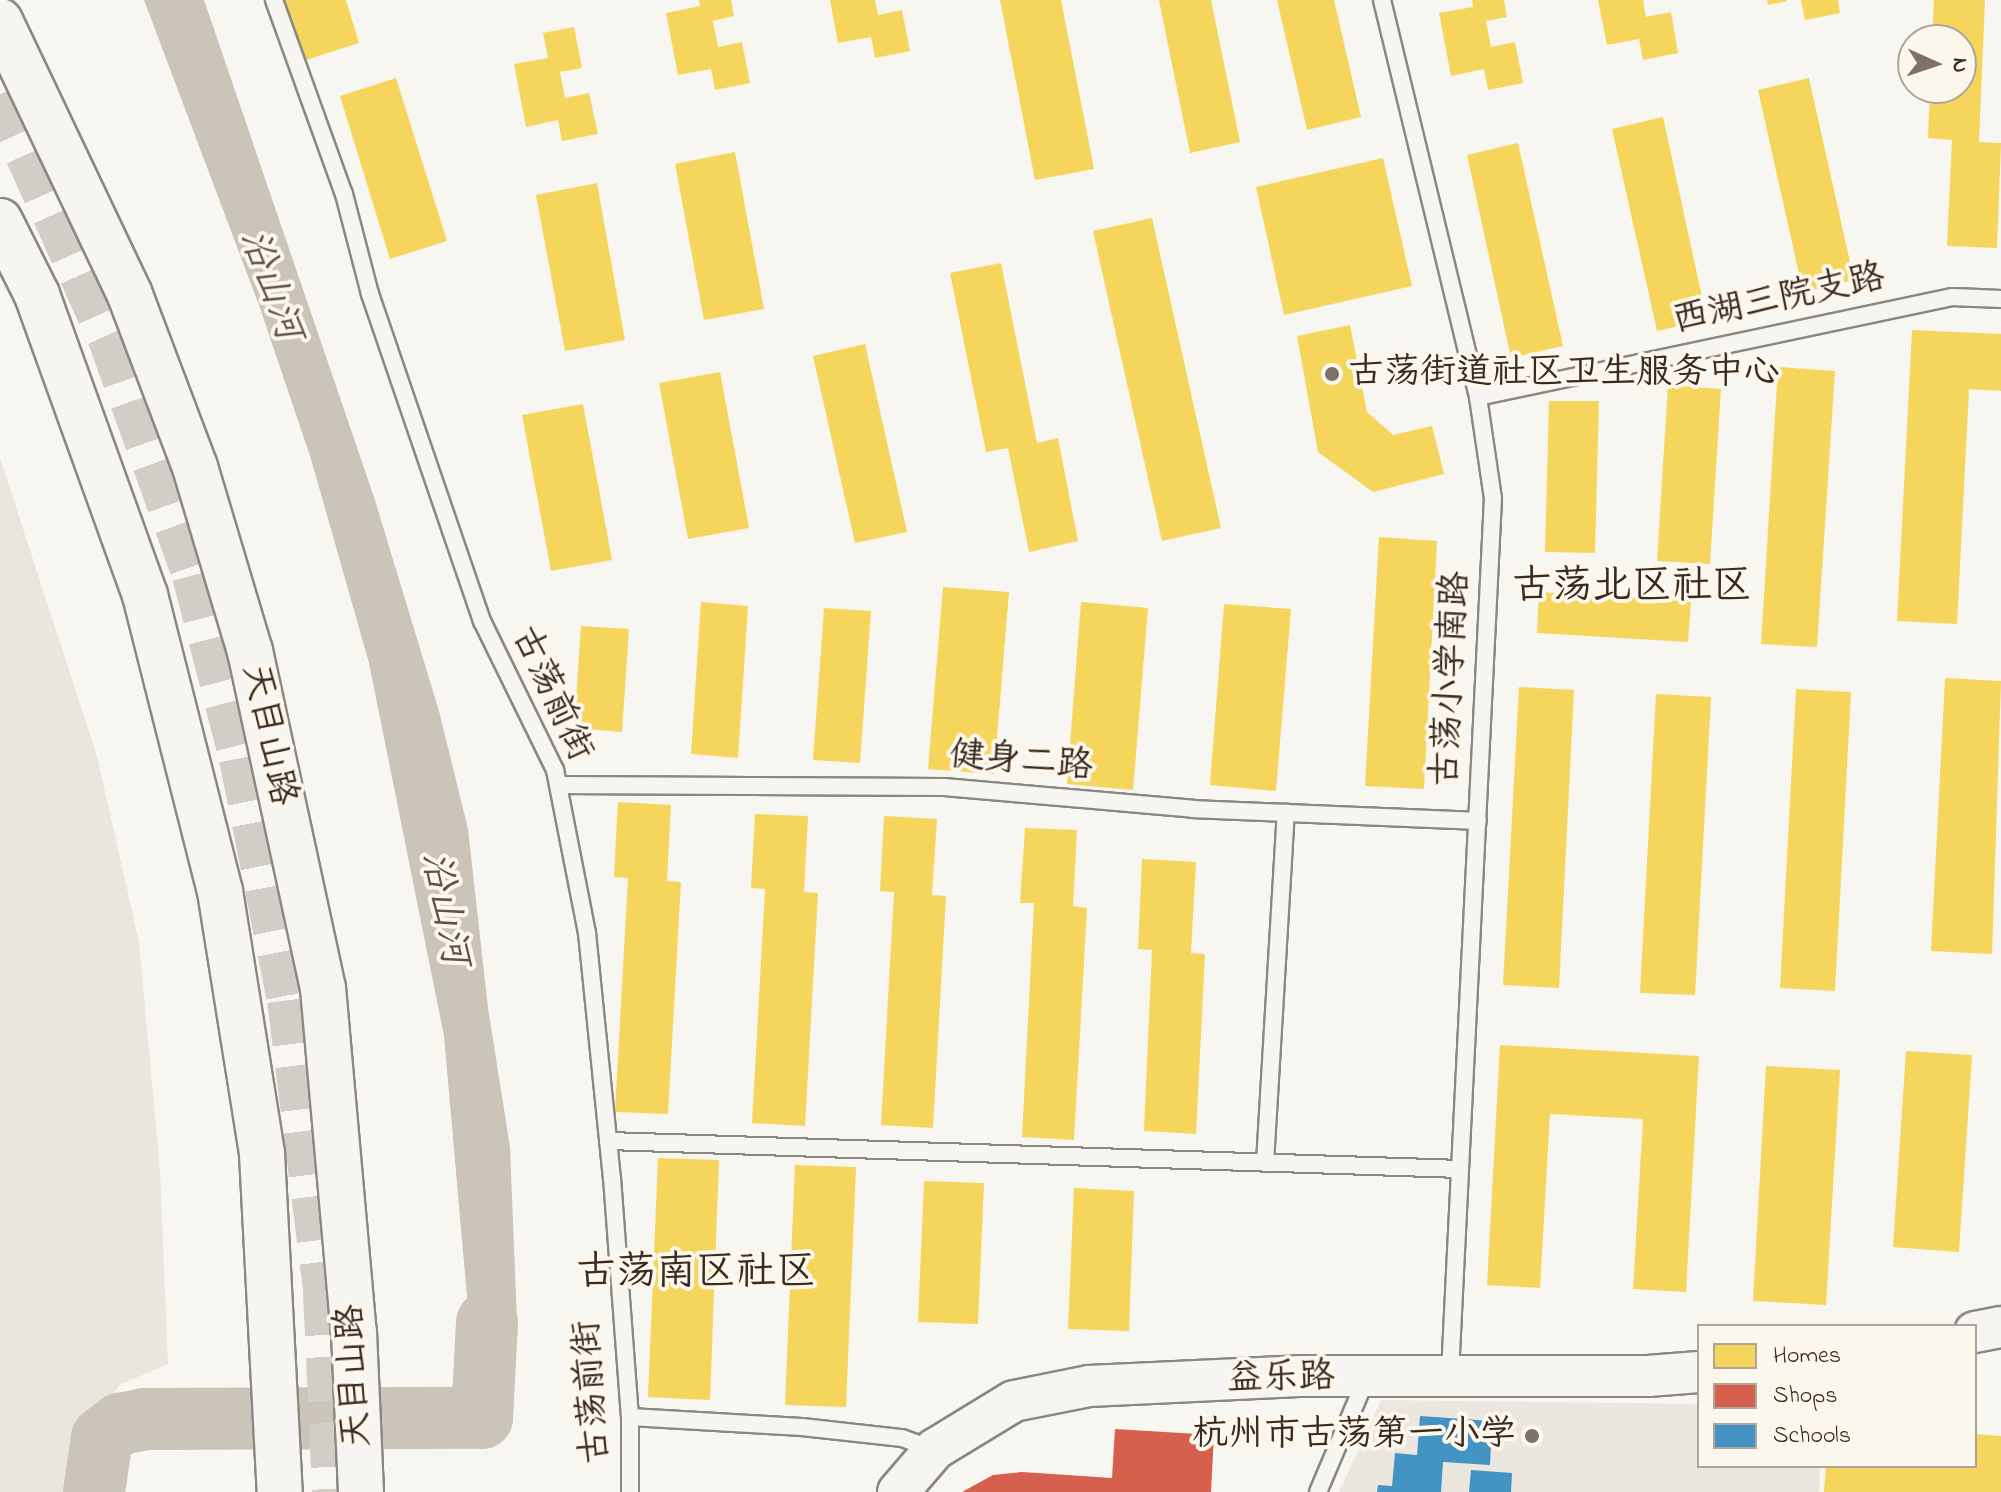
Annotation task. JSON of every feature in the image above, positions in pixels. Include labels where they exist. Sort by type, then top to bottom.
[{"type":"main road","name":"天目山路","points":[[0,21],[130,295],[195,467],[250,651],[323,988],[354,1332],[361,1492]]},
{"type":"main road","points":[[0,221],[37,295],[145,595],[216,876],[262,1154],[280,1492]]},
{"type":"street","points":[[1977,1332],[2001,1327]]},
{"type":"street","name":"益乐路","points":[[898,1492],[935,1449],[1014,1401],[1089,1386],[1299,1376],[1366,1379],[1450,1373],[1648,1376],[1697,1372]]},
{"type":"lane","name":"古荡前街","points":[[274,0],[344,194],[370,294],[482,621],[526,704],[558,785],[587,933],[608,1141],[630,1417],[630,1492]]},
{"type":"lane","name":"古荡小学南路","points":[[1382,0],[1478,397],[1493,498],[1450,1373]]},
{"type":"lane","name":"西湖三院支路","points":[[1478,397],[1952,297],[2001,299]]},
{"type":"lane","name":"健身二路","points":[[558,785],[944,787],[1286,813],[1478,821]]},
{"type":"lane","points":[[1265,1163],[1286,813]]},
{"type":"lane","points":[[608,1141],[1460,1169]]},
{"type":"lane","points":[[1318,1492],[1366,1379]]},
{"type":"lane","points":[[630,1417],[802,1427],[902,1438],[935,1449]]},
{"type":"shaded area","points":[[0,458],[97,756],[139,942],[160,1170],[168,1364],[119,1385],[103,1410],[81,1492],[0,1492]]},
{"type":"shaded area","name":"杭州市古荡第一小学","points":[[1381,1400],[1697,1404],[1697,1468],[1820,1468],[1819,1492],[1339,1492]]},
{"type":"water","points":[[144,0],[204,0],[374,497],[439,711],[468,829],[488,1008],[510,1147],[517,1322],[507,1412],[465,1406],[469,1319],[444,1036],[369,663],[311,459],[260,308]]},
{"type":"building: Homes","points":[[284,0],[346,0],[359,43],[303,61]]},
{"type":"building: Homes","points":[[699,0],[731,0],[734,16],[713,21],[718,47],[742,42],[750,83],[715,90],[711,69],[678,75],[666,13],[700,6]]},
{"type":"building: Homes","points":[[830,0],[875,0],[878,15],[902,10],[910,51],[875,58],[871,37],[838,43]]},
{"type":"building: Homes","points":[[1000,0],[1061,0],[1094,169],[1035,180]]},
{"type":"building: Homes","points":[[1159,0],[1211,0],[1240,142],[1190,153]]},
{"type":"building: Homes","points":[[1277,0],[1334,0],[1361,117],[1307,130]]},
{"type":"building: Homes","points":[[1472,0],[1504,0],[1507,17],[1486,21],[1491,47],[1515,42],[1523,83],[1488,90],[1484,69],[1451,76],[1439,13],[1473,7]]},
{"type":"building: Homes","points":[[1598,0],[1643,0],[1646,17],[1671,12],[1678,53],[1643,60],[1639,39],[1607,45]]},
{"type":"building: Homes","points":[[1767,0],[1787,0],[1787,1],[1768,5]]},
{"type":"building: Homes","points":[[1801,0],[1838,0],[1840,13],[1805,20]]},
{"type":"building: Homes","points":[[1934,0],[1985,0],[1979,142],[2001,143],[1997,248],[1947,246],[1952,140],[1928,138],[1929,104],[1977,104],[1977,24],[1933,24]]},
{"type":"building: Homes","points":[[574,27],[582,68],[560,72],[565,98],[589,93],[598,134],[562,141],[558,120],[526,127],[514,64],[548,58],[543,33]]},
{"type":"building: Homes","points":[[396,78],[447,241],[390,259],[340,96]]},
{"type":"building: Homes","points":[[1809,78],[1854,280],[1803,292],[1758,90]]},
{"type":"building: Homes","points":[[1663,117],[1707,320],[1657,331],[1612,129]]},
{"type":"building: Homes","points":[[1518,143],[1563,346],[1511,358],[1467,155]]},
{"type":"building: Homes","points":[[735,152],[764,309],[704,320],[675,164]]},
{"type":"building: Homes","points":[[1383,158],[1412,286],[1284,315],[1256,187]]},
{"type":"building: Homes","points":[[597,183],[625,340],[565,351],[536,195]]},
{"type":"building: Homes","points":[[1152,218],[1221,528],[1162,541],[1093,231]]},
{"type":"building: Homes","points":[[1001,263],[1037,443],[1058,438],[1078,541],[1029,552],[1008,448],[986,452],[950,273]]},
{"type":"building: Homes","name":"古荡街道社区卫生服务中心","points":[[1350,325],[1367,412],[1393,435],[1432,426],[1444,474],[1373,492],[1318,452],[1297,336]]},
{"type":"building: Homes","points":[[1912,330],[2001,334],[2001,391],[1969,389],[1957,624],[1897,621]]},
{"type":"building: Homes","points":[[865,344],[907,532],[855,543],[813,356]]},
{"type":"building: Homes","points":[[1778,367],[1835,371],[1817,647],[1761,644]]},
{"type":"building: Homes","points":[[720,372],[749,528],[688,539],[659,383]]},
{"type":"building: Homes","points":[[1668,385],[1721,389],[1710,564],[1657,561]]},
{"type":"building: Homes","points":[[1549,401],[1599,401],[1595,553],[1545,552]]},
{"type":"building: Homes","points":[[583,404],[612,560],[551,571],[522,415]]},
{"type":"building: Homes","points":[[1379,537],[1437,541],[1424,789],[1365,786]]},
{"type":"building: Homes","points":[[943,587],[1009,592],[994,774],[928,769]]},
{"type":"building: Homes","points":[[1539,592],[1691,601],[1688,642],[1537,633]]},
{"type":"building: Homes","points":[[701,602],[748,606],[738,758],[691,754]]},
{"type":"building: Homes","points":[[1081,602],[1148,608],[1133,790],[1067,784]]},
{"type":"building: Homes","points":[[1224,604],[1291,609],[1276,791],[1210,785]]},
{"type":"building: Homes","points":[[824,608],[871,611],[860,763],[813,760]]},
{"type":"building: Homes","points":[[581,626],[629,629],[622,732],[574,728]]},
{"type":"building: Homes","points":[[1945,678],[2001,681],[1992,954],[1931,951]]},
{"type":"building: Homes","points":[[1519,687],[1574,690],[1559,988],[1503,985]]},
{"type":"building: Homes","points":[[1796,689],[1851,692],[1835,991],[1780,988]]},
{"type":"building: Homes","points":[[1656,694],[1711,697],[1695,995],[1640,993]]},
{"type":"building: Homes","points":[[618,802],[671,805],[667,881],[681,882],[668,1114],[615,1112],[628,878],[614,877]]},
{"type":"building: Homes","points":[[755,814],[808,816],[804,892],[818,893],[805,1126],[752,1123],[765,889],[751,888]]},
{"type":"building: Homes","points":[[884,816],[937,819],[932,895],[946,896],[933,1128],[881,1125],[894,892],[880,891]]},
{"type":"building: Homes","points":[[1025,828],[1077,830],[1073,906],[1087,908],[1074,1140],[1022,1137],[1034,903],[1020,903]]},
{"type":"building: Homes","points":[[1142,859],[1196,862],[1191,953],[1205,954],[1196,1134],[1144,1131],[1152,950],[1138,949]]},
{"type":"building: Homes","points":[[1500,1045],[1699,1056],[1686,1292],[1633,1289],[1643,1119],[1550,1114],[1540,1288],[1487,1285]]},
{"type":"building: Homes","points":[[1906,1051],[1972,1055],[1959,1252],[1893,1247]]},
{"type":"building: Homes","points":[[1766,1066],[1840,1070],[1826,1305],[1753,1301]]},
{"type":"building: Homes","points":[[658,1158],[719,1160],[710,1400],[648,1397]]},
{"type":"building: Homes","points":[[795,1165],[856,1167],[846,1407],[785,1405]]},
{"type":"building: Homes","points":[[924,1181],[984,1183],[978,1324],[918,1322]]},
{"type":"building: Homes","points":[[1074,1188],[1134,1191],[1129,1331],[1068,1329]]},
{"type":"building: Homes","points":[[1977,1434],[2001,1436],[2001,1492],[1824,1492],[1826,1468],[1977,1468]]},
{"type":"building: Shops","points":[[1115,1429],[1214,1435],[1211,1492],[962,1492],[993,1475],[1022,1472],[1112,1478]]},
{"type":"building: Schools","points":[[1420,1416],[1492,1421],[1490,1465],[1443,1462],[1441,1492],[1377,1492],[1378,1485],[1392,1486],[1395,1453],[1417,1455]]},
{"type":"building: Schools","points":[[1471,1470],[1512,1473],[1511,1492],[1469,1492]]},
{"type":"waterway","name":"沿山河","points":[[94,1492],[102,1438],[120,1424],[145,1419],[482,1418],[487,1322]]},
{"type":"tunnel","points":[[0,94],[110,339],[194,575],[241,758],[289,1000],[325,1291],[334,1492]]},
{"type":"place","name":"古荡街道社区卫生服务中心","points":[[1332,374]]},
{"type":"place","name":"杭州市古荡第一小学","points":[[1532,1436]]},
{"type":"district","name":"古荡北区社区","points":[[1632,588]]},
{"type":"district","name":"古荡南区社区","points":[[696,1274]]}]
